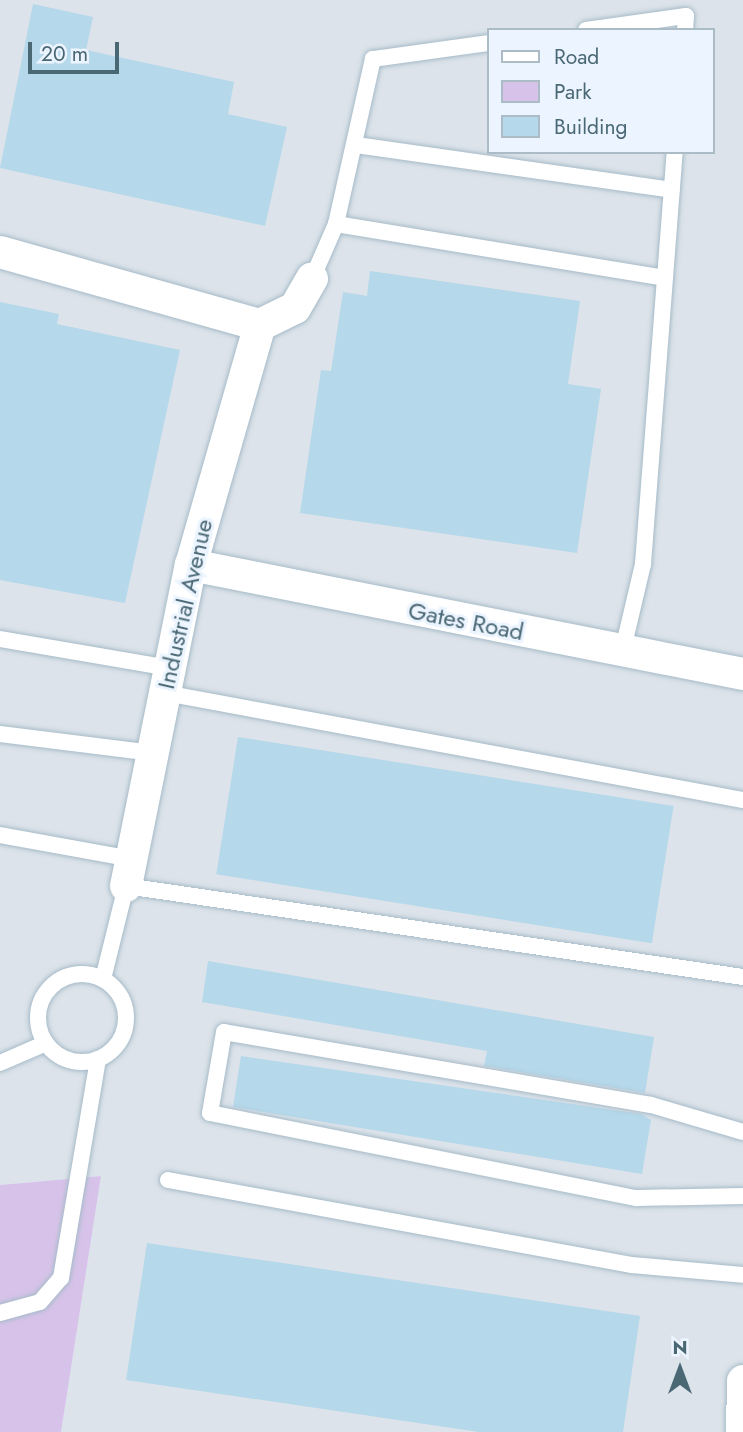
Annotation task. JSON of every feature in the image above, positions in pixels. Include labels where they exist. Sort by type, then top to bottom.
[{"type":"street","points":[[0,252],[260,325],[295,308],[312,279]]},
{"type":"street","name":"Industrial Avenue","points":[[129,872],[191,565],[260,325]]},
{"type":"street","name":"Gates Road","points":[[191,565],[622,653],[743,674]]},
{"type":"street","points":[[742,1431],[743,1381]]},
{"type":"lane","points":[[600,28],[686,16],[685,28]]},
{"type":"lane","points":[[312,279],[336,225],[356,145],[373,59],[488,43]]},
{"type":"lane","points":[[356,145],[672,190]]},
{"type":"lane","points":[[622,653],[643,564],[675,154]]},
{"type":"lane","points":[[336,225],[665,278]]},
{"type":"lane","points":[[0,639],[167,681],[743,800]]},
{"type":"lane","points":[[0,734],[153,752]]},
{"type":"lane","points":[[0,835],[129,872],[743,977]]},
{"type":"lane","points":[[103,979],[129,872]]},
{"type":"lane","points":[[0,1313],[11,1315],[40,1302],[61,1278],[97,1059],[125,1028],[122,1000],[103,979],[74,974],[49,989],[38,1015],[46,1043],[69,1060],[97,1059]]},
{"type":"lane","points":[[743,1132],[651,1105],[224,1032],[210,1113],[637,1198],[743,1196]]},
{"type":"lane","points":[[0,1063],[46,1043]]},
{"type":"lane","points":[[168,1180],[632,1265],[743,1275]]},
{"type":"shaded area","points":[[0,0],[743,0],[743,1432],[61,1432],[101,1176],[0,1185]]},
{"type":"green space","points":[[101,1176],[61,1432],[0,1432],[0,1185]]},
{"type":"building","points":[[33,4],[93,17],[86,50],[234,82],[228,114],[287,127],[265,226],[0,168]]},
{"type":"building","points":[[370,271],[580,301],[568,384],[601,389],[577,553],[300,513],[321,370],[331,371],[343,292],[367,296]]},
{"type":"building","points":[[0,302],[59,314],[57,324],[180,350],[125,603],[0,580]]},
{"type":"building","points":[[238,737],[674,806],[652,943],[216,874]]},
{"type":"building","points":[[208,961],[654,1037],[645,1093],[484,1066],[487,1051],[202,1002]]},
{"type":"building","points":[[241,1056],[641,1114],[651,1120],[642,1174],[233,1107]]},
{"type":"building","points":[[147,1243],[640,1316],[623,1432],[479,1432],[126,1380]]}]
